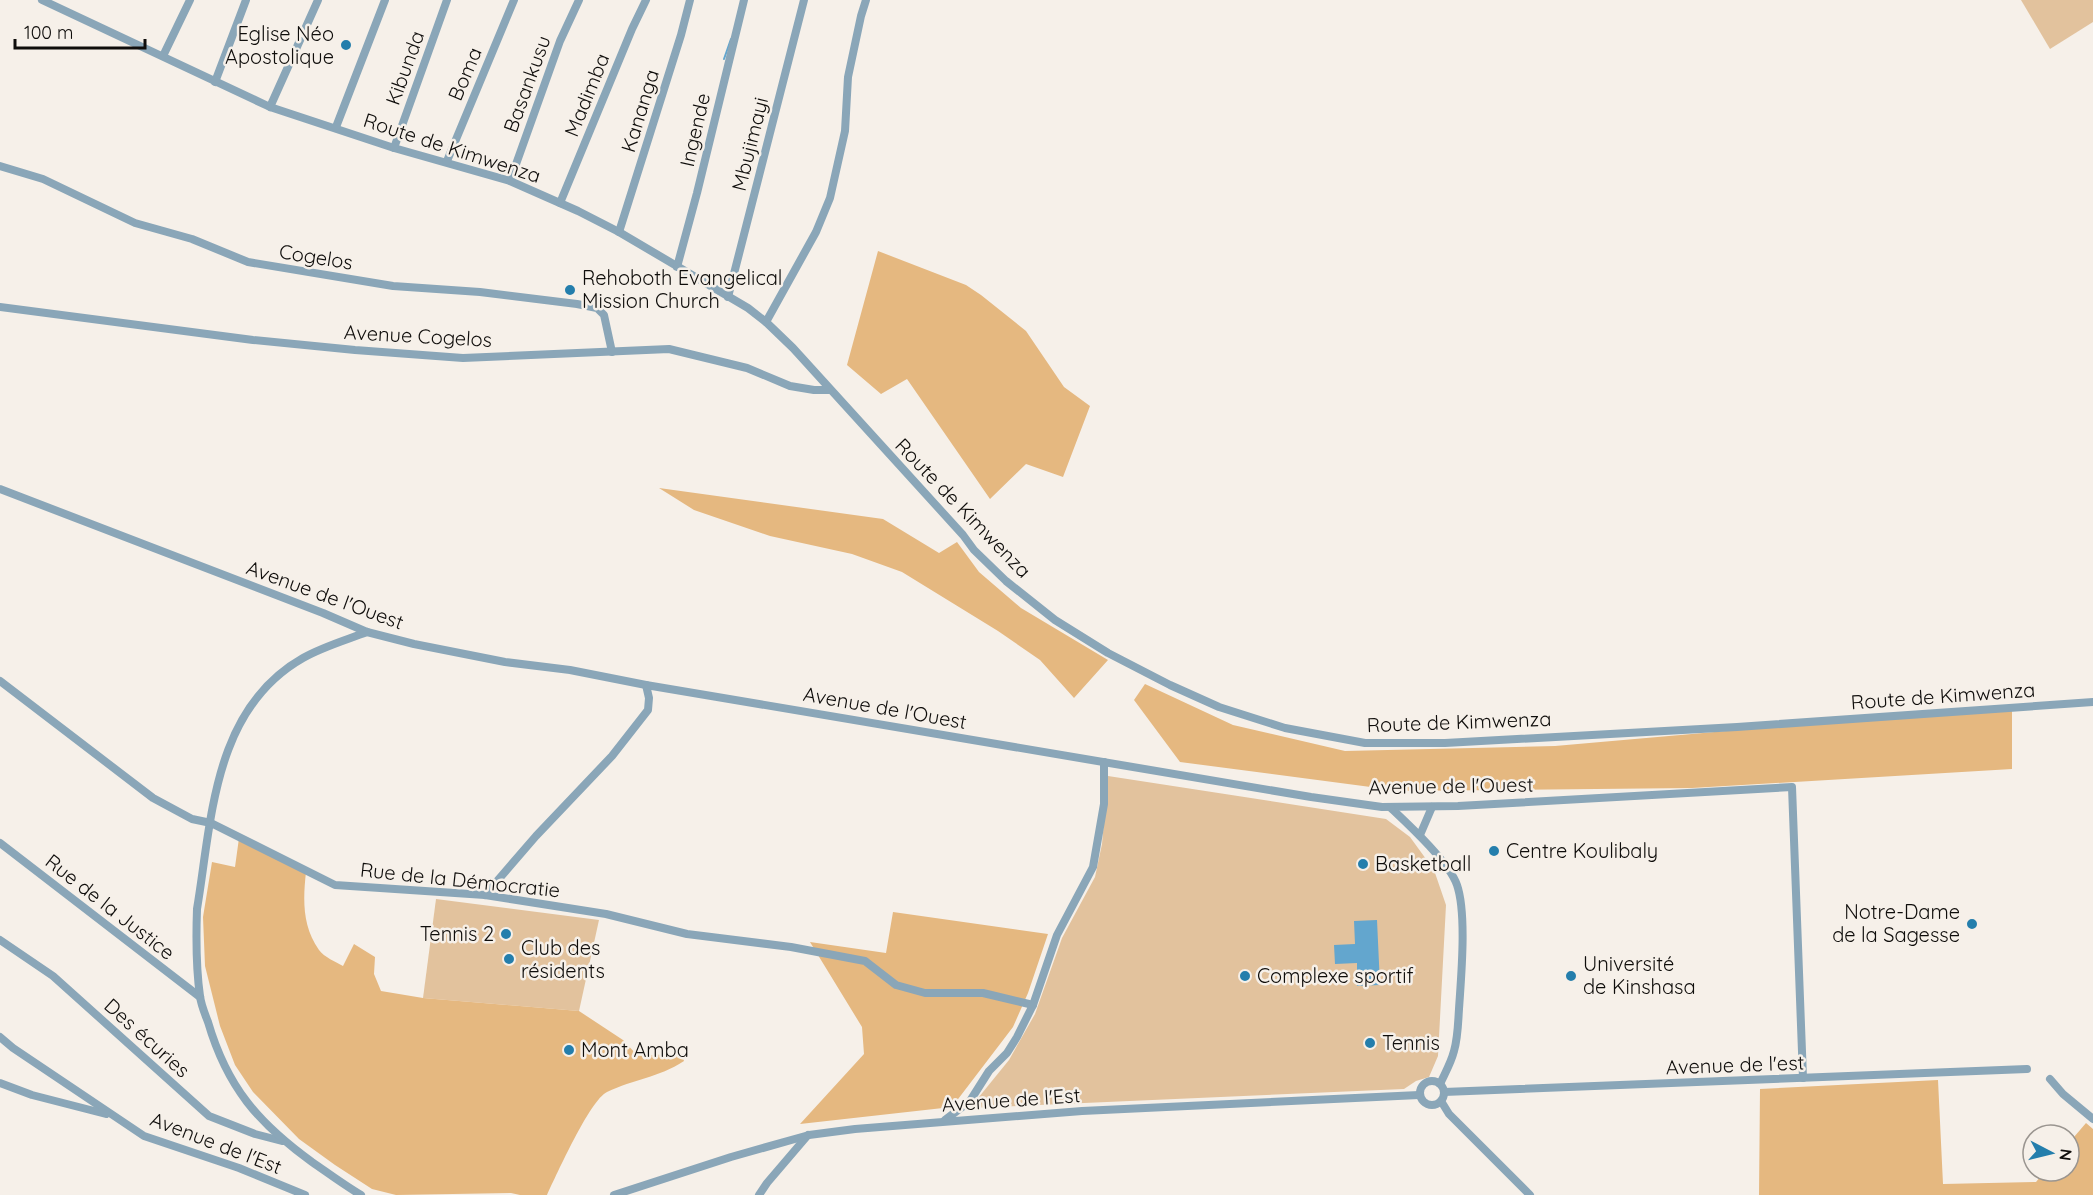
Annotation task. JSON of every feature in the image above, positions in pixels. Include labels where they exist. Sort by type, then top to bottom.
[{"type":"street","name":"Route de Kimwenza","points":[[42,0],[270,106],[394,148],[447,161],[510,181],[619,232],[748,308],[793,348],[963,535],[974,550],[1006,581],[1055,620],[1108,653],[1219,707],[1285,728],[1365,743],[1445,743],[1874,718],[2093,702]]},
{"type":"street","points":[[163,56],[189,0]]},
{"type":"street","points":[[215,82],[246,0]]},
{"type":"street","points":[[270,106],[318,0]]},
{"type":"street","points":[[336,127],[386,0]]},
{"type":"street","name":"Kibunda","points":[[394,148],[447,0]]},
{"type":"street","name":"Boma","points":[[447,161],[514,0]]},
{"type":"street","name":"Basankusu","points":[[510,181],[560,41],[579,0]]},
{"type":"street","name":"Madimba","points":[[560,203],[646,0]]},
{"type":"street","name":"Kananga","points":[[619,232],[690,0]]},
{"type":"street","name":"Ingende","points":[[677,267],[744,0]]},
{"type":"street","name":"Mbujimayi","points":[[728,297],[804,0]]},
{"type":"street","points":[[766,322],[816,232],[830,198],[844,131],[848,77],[866,0]]},
{"type":"street","name":"Cogelos","points":[[0,166],[43,179],[135,224],[192,239],[248,262],[393,286],[501,295],[597,308],[604,315],[612,352]]},
{"type":"street","name":"Avenue Cogelos","points":[[0,307],[229,337],[355,350],[463,357],[669,349],[747,369],[790,386],[830,390]]},
{"type":"street","name":"Avenue de l'Ouest","points":[[0,489],[367,632],[414,644],[505,662],[570,670],[645,685],[1311,798],[1391,808],[1792,787],[1803,1078]]},
{"type":"street","points":[[361,1195],[283,1141],[256,1115],[236,1087],[213,1039],[200,997],[197,909],[215,789],[226,752],[244,714],[269,683],[303,658],[367,632]]},
{"type":"street","name":"Rue de la Démocratie","points":[[0,681],[153,798],[192,819],[211,823],[335,885],[485,895],[606,914],[687,934],[791,947],[865,960],[897,985],[925,993],[983,993],[1033,1005]]},
{"type":"street","points":[[485,895],[536,836],[612,756],[648,710],[649,698],[645,685]]},
{"type":"street","points":[[945,1120],[970,1101],[989,1071],[1007,1053],[1033,1005],[1057,935],[1094,867],[1104,804],[1104,762]]},
{"type":"street","points":[[1420,835],[1432,807]]},
{"type":"street","points":[[1391,808],[1420,835],[1458,886],[1462,919],[1455,1048],[1442,1088],[1441,1101],[1449,1114],[1530,1195]]},
{"type":"street","name":"Rue de la Justice","points":[[0,843],[200,997]]},
{"type":"street","name":"Des écuries","points":[[0,940],[54,976],[208,1116],[255,1134],[283,1141]]},
{"type":"street","name":"Avenue de l'Est","points":[[0,1037],[144,1136],[239,1168],[305,1195]]},
{"type":"street","name":"Avenue de l'est","points":[[1442,1088],[2026,1069]]},
{"type":"street","points":[[2050,1079],[2063,1094],[2093,1119]]},
{"type":"street","name":"Avenue de l'Est","points":[[1419,1095],[1426,1083],[1433,1081],[1442,1088]]},
{"type":"street","points":[[0,1083],[32,1095],[113,1116]]},
{"type":"street","name":"Avenue de l'Est","points":[[614,1195],[721,1160],[809,1135],[945,1120],[1082,1111],[1419,1095]]},
{"type":"street","name":"Avenue de l'Est","points":[[1419,1095],[1429,1105],[1441,1101]]},
{"type":"street","points":[[759,1195],[766,1183],[809,1135]]},
{"type":"shaded area","points":[[2021,0],[2093,0],[2093,22],[2050,49]]},
{"type":"shaded area","points":[[878,251],[966,285],[981,295],[1026,331],[1064,387],[1090,406],[1063,477],[1026,464],[990,499],[907,379],[881,394],[847,365]]},
{"type":"shaded area","points":[[659,488],[883,519],[939,553],[957,542],[979,572],[1021,608],[1108,660],[1074,698],[1040,660],[998,631],[902,572],[852,554],[770,536],[694,510]]},
{"type":"shaded area","points":[[1145,684],[1233,725],[1345,751],[1555,746],[1839,721],[2012,711],[2012,769],[1692,788],[1401,791],[1180,762],[1134,700]]},
{"type":"shaded area","name":"Complexe sportif","points":[[1108,776],[1386,819],[1410,837],[1434,870],[1446,905],[1438,1056],[1429,1077],[1416,1081],[1404,1089],[970,1108],[1009,1060],[1035,1014],[1062,938],[1095,877],[1102,844]]},
{"type":"shaded area","points":[[239,838],[306,872],[305,912],[313,941],[327,957],[343,966],[354,944],[375,957],[374,974],[381,991],[423,998],[579,1011],[623,1040],[637,1055],[682,1055],[684,1061],[665,1071],[607,1092],[600,1098],[574,1139],[547,1195],[511,1193],[396,1195],[372,1189],[299,1139],[253,1092],[235,1065],[220,1026],[205,966],[203,917],[212,862],[235,867]]},
{"type":"shaded area","name":"Club des résidents","points":[[436,899],[599,920],[579,1011],[423,998]]},
{"type":"shaded area","points":[[893,912],[1048,934],[1028,993],[1013,1027],[952,1107],[800,1124],[864,1054],[862,1027],[810,942],[886,953]]},
{"type":"shaded area","points":[[1938,1080],[1943,1184],[2081,1183],[2081,1129],[2086,1123],[2093,1129],[2093,1195],[1759,1195],[1760,1089]]},
{"type":"water","points":[[1377,920],[1380,985],[1357,986],[1357,963],[1335,964],[1334,945],[1355,944],[1354,921]]},
{"type":"waterway","points":[[724,59],[731,39]]},
{"type":"place","name":"Eglise Néo Apostolique","points":[[346,45]]},
{"type":"place","name":"Rehoboth Evangelical Mission Church","points":[[570,290]]},
{"type":"place","name":"Centre Koulibaly","points":[[1494,851]]},
{"type":"place","name":"Basketball","points":[[1363,864]]},
{"type":"place","name":"Notre-Dame de la Sagesse","points":[[1972,924]]},
{"type":"place","name":"Tennis 2","points":[[506,934]]},
{"type":"place","name":"Club des résidents","points":[[509,959]]},
{"type":"place","name":"Complexe sportif","points":[[1245,976]]},
{"type":"place","name":"Université de Kinshasa","points":[[1571,976]]},
{"type":"place","name":"Tennis","points":[[1370,1043]]},
{"type":"place","name":"Mont Amba","points":[[569,1050]]}]
